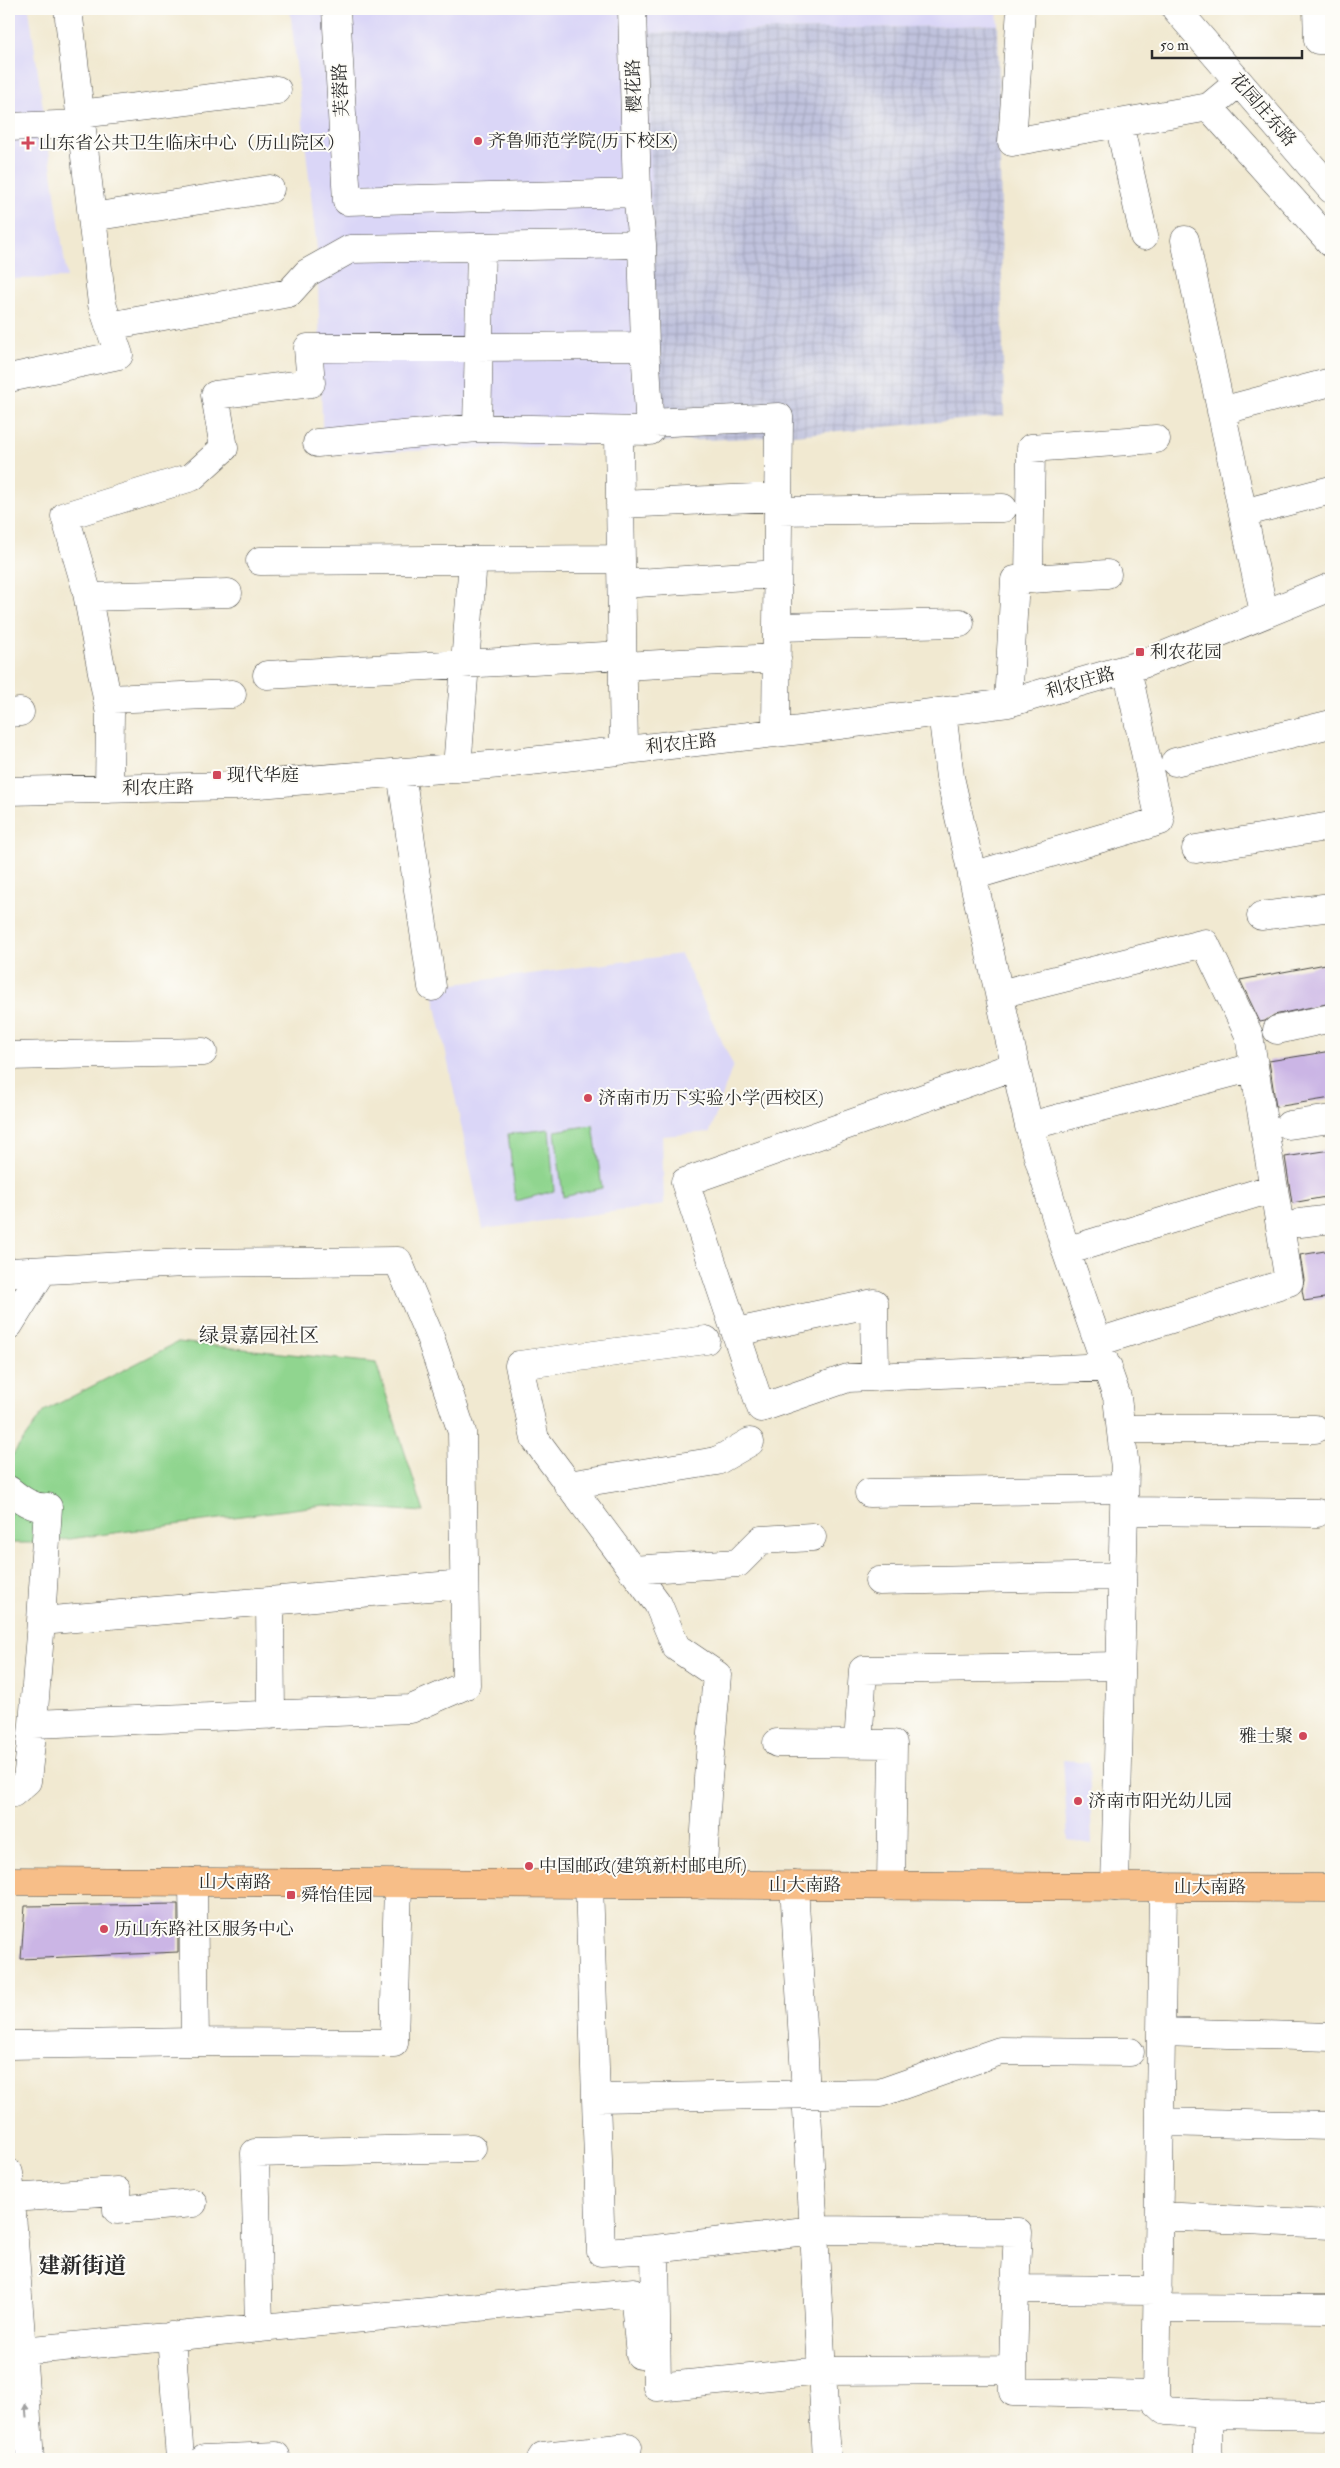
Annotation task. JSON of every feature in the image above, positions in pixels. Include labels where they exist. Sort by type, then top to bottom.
[{"type":"main road","name":"山大南路","points":[[9,1881],[1331,1888]]},
{"type":"street","points":[[9,378],[119,355],[102,304],[68,9]]},
{"type":"street","name":"芙蓉路","points":[[336,9],[347,201],[637,193]]},
{"type":"street","name":"樱花路","points":[[632,9],[637,193],[642,244],[649,423]]},
{"type":"street","points":[[1021,9],[1012,142],[1209,107],[1239,82]]},
{"type":"street","name":"花园庄东路","points":[[1176,9],[1331,189]]},
{"type":"street","points":[[1317,9],[1318,40],[1331,40]]},
{"type":"street","points":[[9,127],[80,119],[277,90]]},
{"type":"street","points":[[1209,107],[1331,243]]},
{"type":"street","points":[[1119,123],[1144,236]]},
{"type":"street","points":[[92,217],[270,189]]},
{"type":"street","points":[[1185,240],[1263,608]]},
{"type":"street","points":[[109,326],[289,293],[306,273],[350,249],[642,244]]},
{"type":"street","points":[[477,428],[482,247]]},
{"type":"street","points":[[109,789],[110,714],[88,597],[65,516],[192,477],[224,448],[216,395],[311,383],[308,348],[645,346]]},
{"type":"street","points":[[1221,411],[1331,382]]},
{"type":"street","points":[[317,443],[477,428],[650,431],[649,423],[779,417],[776,733]]},
{"type":"street","points":[[619,436],[624,750]]},
{"type":"street","points":[[1029,579],[1031,448],[1156,439]]},
{"type":"street","points":[[1243,513],[1331,490]]},
{"type":"street","points":[[620,504],[778,504],[1003,508]]},
{"type":"street","points":[[260,561],[473,560],[622,572],[778,574]]},
{"type":"street","points":[[457,768],[473,560]]},
{"type":"street","points":[[1008,703],[1015,580],[1107,574]]},
{"type":"street","name":"利农庄路","points":[[9,791],[235,786],[457,768],[776,733],[1008,703],[1127,668],[1331,587]]},
{"type":"street","points":[[88,597],[228,593]]},
{"type":"street","points":[[777,627],[960,623]]},
{"type":"street","points":[[267,675],[465,664],[777,658]]},
{"type":"street","points":[[972,876],[1160,821],[1127,668]]},
{"type":"street","points":[[107,699],[232,694]]},
{"type":"street","points":[[942,712],[950,777],[1029,1126],[1066,1251],[1117,1397],[1121,1429],[1124,1500],[1115,1887]]},
{"type":"street","points":[[1175,762],[1331,724]]},
{"type":"street","points":[[401,772],[432,987]]},
{"type":"street","points":[[1196,849],[1331,826]]},
{"type":"street","points":[[1261,916],[1331,907]]},
{"type":"street","points":[[999,994],[1205,943],[1249,1035],[1290,1282],[1098,1342]]},
{"type":"street","points":[[1277,1030],[1331,1018]]},
{"type":"street","points":[[9,1056],[204,1052]]},
{"type":"street","points":[[1015,1066],[685,1182],[761,1408],[848,1378],[1108,1367]]},
{"type":"street","points":[[1029,1126],[1254,1067]]},
{"type":"street","points":[[1290,1126],[1331,1119]]},
{"type":"street","points":[[1066,1251],[1274,1188]]},
{"type":"street","points":[[1300,1223],[1331,1219]]},
{"type":"street","points":[[9,1272],[42,1272],[184,1263],[398,1261],[430,1337],[462,1432],[466,1686],[411,1709],[33,1724]]},
{"type":"street","points":[[9,1325],[42,1272]]},
{"type":"street","points":[[741,1331],[874,1302],[875,1378]]},
{"type":"street","points":[[702,1885],[708,1778],[717,1675],[676,1647],[658,1604],[535,1440],[519,1364],[706,1340]]},
{"type":"street","points":[[1121,1429],[1315,1429]]},
{"type":"street","points":[[568,1484],[717,1461],[750,1442]]},
{"type":"street","points":[[9,1490],[19,1498],[40,1508],[48,1507],[41,1621],[27,1781],[13,1793],[9,1793]]},
{"type":"street","points":[[869,1493],[1124,1500],[1317,1513]]},
{"type":"street","points":[[632,1570],[738,1564],[761,1540],[812,1537]]},
{"type":"street","points":[[879,1581],[1122,1576]]},
{"type":"street","points":[[41,1621],[463,1584]]},
{"type":"street","points":[[270,1601],[271,1715]]},
{"type":"street","points":[[858,1744],[864,1670],[1120,1666]]},
{"type":"street","points":[[777,1743],[893,1744],[891,1886]]},
{"type":"street","points":[[193,1882],[195,2042]]},
{"type":"street","points":[[9,2045],[195,2042],[394,2043],[398,1883]]},
{"type":"street","points":[[589,1884],[601,2252],[655,2249],[814,2230],[1018,2232],[1013,2392],[1156,2395]]},
{"type":"street","points":[[794,1885],[827,2459]]},
{"type":"street","points":[[1163,1887],[1156,2402],[1166,2411],[1208,2414],[1331,2416]]},
{"type":"street","points":[[1161,2032],[1331,2038]]},
{"type":"street","points":[[596,2098],[880,2093],[1000,2051],[1130,2052]]},
{"type":"street","points":[[1160,2122],[1331,2126]]},
{"type":"street","points":[[259,2328],[255,2153],[472,2148]]},
{"type":"street","points":[[30,2459],[10,2186],[117,2192],[117,2210],[193,2203]]},
{"type":"street","points":[[1159,2216],[1331,2224]]},
{"type":"street","points":[[655,2249],[657,2387],[822,2371],[1013,2370]]},
{"type":"street","points":[[1015,2289],[1331,2309]]},
{"type":"street","points":[[22,2351],[634,2292],[640,2355]]},
{"type":"street","points":[[171,2336],[180,2459]]},
{"type":"street","points":[[1208,2414],[1208,2459]]},
{"type":"street","points":[[9,2431],[11,2459]]},
{"type":"street","points":[[541,2459],[544,2456],[628,2448]]},
{"type":"street","points":[[204,2459],[276,2456]]},
{"type":"shaded area","name":"山东省公共卫生临床中心（历山院区）","points":[[9,9],[29,9],[67,278],[9,279]]},
{"type":"shaded area","name":"齐鲁师范学院(历下校区)","points":[[290,9],[997,9],[998,25],[649,33],[660,442],[323,454],[317,249]]},
{"type":"shaded area","points":[[998,25],[1004,416],[772,437],[660,442],[652,291],[649,33]]},
{"type":"shaded area","name":"济南市历下实验小学(西校区)","points":[[681,954],[733,1065],[710,1132],[662,1136],[664,1205],[483,1229],[432,987]]},
{"type":"shaded area","name":"济南市阳光幼儿园","points":[[1063,1760],[1089,1762],[1092,1844],[1068,1840]]},
{"type":"green space","points":[[593,1125],[602,1188],[563,1197],[555,1131]]},
{"type":"green space","points":[[549,1129],[554,1191],[516,1201],[508,1134]]},
{"type":"green space","points":[[178,1342],[376,1363],[424,1512],[324,1505],[39,1543],[9,1543],[9,1460],[44,1411]]},
{"type":"building","points":[[1331,963],[1331,1003],[1274,1015],[1260,1022],[1240,980]]},
{"type":"building","points":[[1331,1051],[1331,1098],[1276,1107],[1269,1061]]},
{"type":"building","points":[[1331,1150],[1331,1196],[1292,1203],[1285,1157]]},
{"type":"building","points":[[1331,1250],[1331,1297],[1304,1301],[1302,1290],[1304,1280],[1300,1255]]},
{"type":"building","name":"历山东路社区服务中心","points":[[178,1904],[178,1952],[21,1959],[25,1906]]},
{"type":"place","name":"齐鲁师范学院(历下校区)","points":[[478,141]]},
{"type":"place","name":"山东省公共卫生临床中心（历山院区）","points":[[28,143]]},
{"type":"place","name":"利农花园","points":[[1140,652]]},
{"type":"place","name":"现代华庭","points":[[217,775]]},
{"type":"place","name":"济南市历下实验小学(西校区)","points":[[588,1098]]},
{"type":"place","name":"雅士聚","points":[[1303,1736]]},
{"type":"place","name":"济南市阳光幼儿园","points":[[1078,1801]]},
{"type":"place","name":"中国邮政(建筑新村邮电所)","points":[[529,1866]]},
{"type":"place","name":"舜怡佳园","points":[[291,1895]]},
{"type":"place","name":"历山东路社区服务中心","points":[[104,1929]]},
{"type":"district","name":"绿景嘉园社区","points":[[259,1335]]},
{"type":"district","name":"建新街道","points":[[82,2266]]}]
